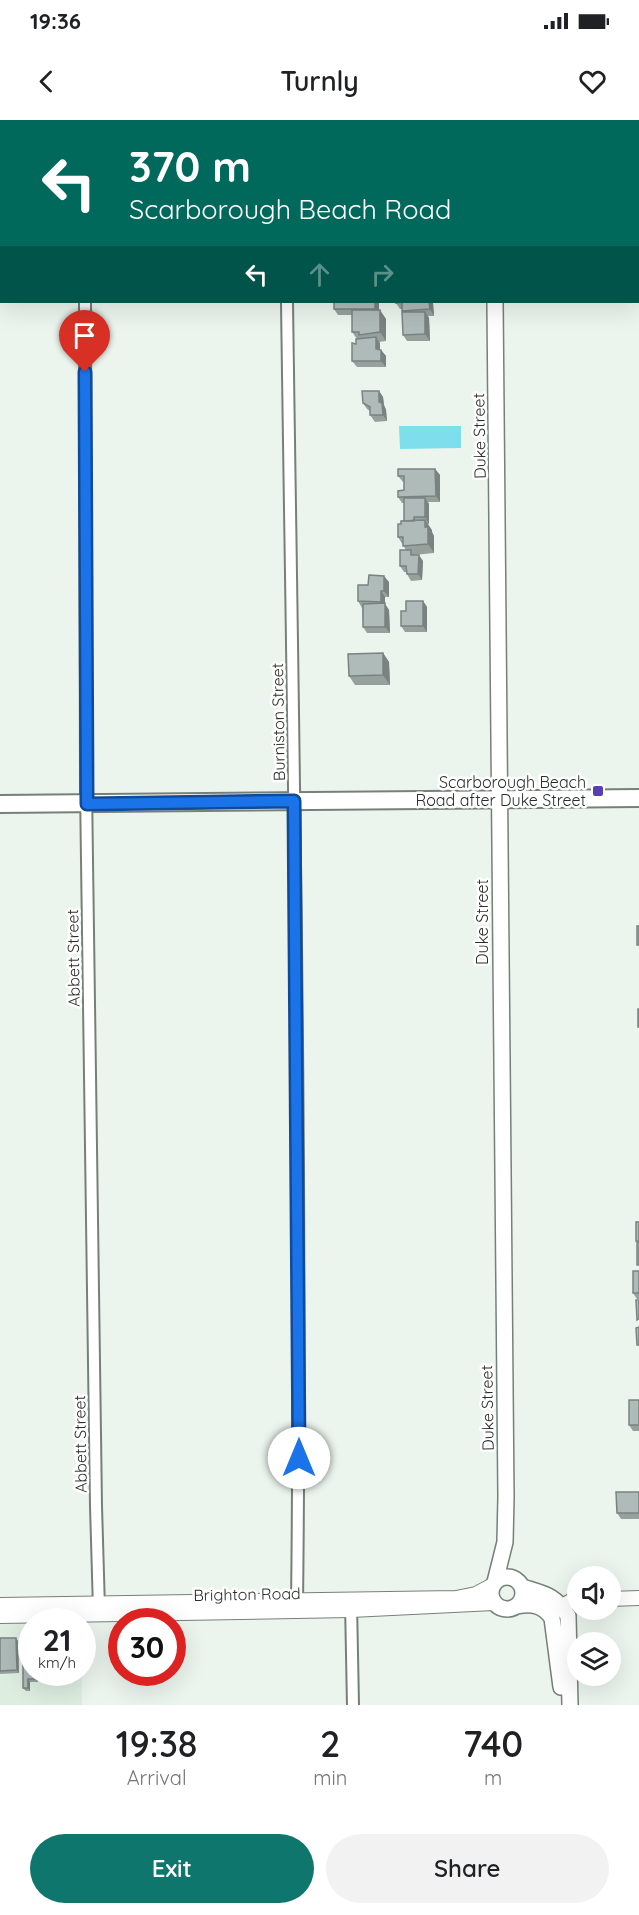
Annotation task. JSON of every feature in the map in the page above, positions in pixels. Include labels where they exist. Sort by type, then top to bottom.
[{"type":"main road","name":"Duke Street","points":[[493,1584],[505,1542],[506,1473],[495,303]]},
{"type":"main road","points":[[0,804],[639,798]]},
{"type":"main road","name":"Duke Street","points":[[505,1542],[519,1583]]},
{"type":"main road","points":[[565,1613],[528,1604],[509,1610],[503,1609],[494,1603],[490,1594],[493,1584],[504,1577],[519,1583],[553,1598],[565,1613],[570,1705]]},
{"type":"main road","points":[[517,1606],[523,1597],[519,1583]]},
{"type":"main road","points":[[562,1705],[565,1613]]},
{"type":"street","name":"Abbett Street","points":[[85,303],[87,804],[99,1608]]},
{"type":"street","name":"Burniston Street","points":[[287,303],[300,1504],[298,1605]]},
{"type":"street","name":"Brighton Road","points":[[351,1605],[456,1598],[476,1594],[493,1584]]},
{"type":"street","points":[[621,1599],[639,1598]]},
{"type":"street","name":"Brighton Road","points":[[0,1605],[99,1608],[494,1603]]},
{"type":"street","points":[[351,1605],[353,1705]]},
{"type":"street","name":"Brighton Road","points":[[0,1616],[99,1608]]},
{"type":"shaded area","points":[[0,1621],[18,1621],[18,1686],[82,1686],[82,1705],[0,1705]]},
{"type":"water","points":[[399,426],[461,426],[461,448],[400,449]]},
{"type":"building","points":[[334,303],[375,303],[375,309],[334,309]]},
{"type":"building","points":[[402,303],[429,303],[430,309],[402,311]]},
{"type":"building","points":[[352,310],[380,310],[380,332],[359,335],[359,332],[352,332]]},
{"type":"building","points":[[402,312],[425,312],[425,334],[403,335]]},
{"type":"building","points":[[376,337],[376,349],[381,350],[381,361],[352,361],[352,343],[356,344],[356,339]]},
{"type":"building","points":[[362,391],[379,391],[379,402],[382,403],[383,415],[370,415],[370,407],[363,403]]},
{"type":"building","points":[[398,469],[435,469],[436,496],[398,497],[398,491],[404,490],[404,476],[398,476]]},
{"type":"building","points":[[404,498],[425,498],[425,517],[414,517],[414,521],[404,521]]},
{"type":"building","points":[[425,520],[425,527],[428,527],[428,544],[403,546],[403,537],[398,537],[398,524],[401,524],[401,521]]},
{"type":"building","points":[[400,550],[411,550],[411,555],[419,555],[418,574],[407,574],[406,566],[400,566]]},
{"type":"building","points":[[369,575],[384,576],[381,602],[358,601],[358,585],[368,585]]},
{"type":"building","points":[[406,601],[423,601],[423,626],[401,626],[401,611],[406,611]]},
{"type":"building","points":[[385,603],[385,627],[363,627],[363,604]]},
{"type":"building","points":[[383,653],[383,675],[349,676],[348,654]]},
{"type":"building","points":[[637,926],[639,926],[639,945],[637,945]]},
{"type":"building","points":[[636,1222],[639,1222],[639,1241],[636,1241]]},
{"type":"building","points":[[637,1242],[639,1242],[639,1265],[637,1265]]},
{"type":"building","points":[[633,1271],[639,1271],[639,1293],[633,1293]]},
{"type":"building","points":[[636,1300],[639,1300],[639,1319],[637,1320]]},
{"type":"building","points":[[639,1327],[639,1345],[637,1345],[636,1328]]},
{"type":"building","points":[[629,1400],[639,1400],[639,1425],[629,1425]]},
{"type":"building","points":[[616,1492],[639,1492],[639,1513],[617,1513]]},
{"type":"building","points":[[0,1638],[16,1638],[17,1670],[0,1671]]},
{"type":"place","name":"Scarborough Beach Road after Duke Street","points":[[598,791]]},
{"type":"route","points":[[85,372],[87,804],[294,801],[299,1458]]}]
